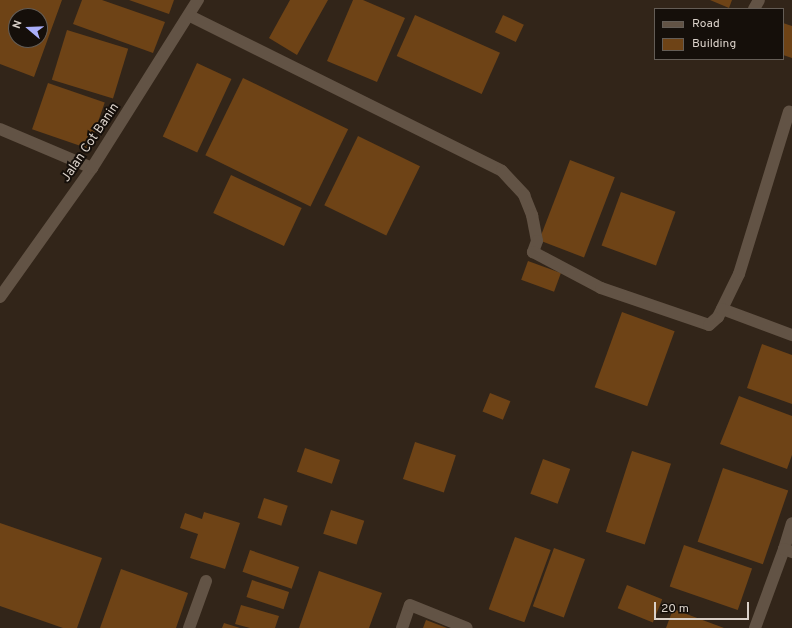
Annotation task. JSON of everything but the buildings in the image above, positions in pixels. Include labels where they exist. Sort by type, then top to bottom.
[{"type":"street","name":"Jalan Cot Banin","points":[[1,294],[92,168],[190,16],[198,0]]},
{"type":"street","points":[[190,16],[502,171],[524,195],[532,215],[537,241],[533,252],[601,288],[660,310],[709,325],[722,309],[739,274],[789,111]]},
{"type":"street","points":[[0,128],[92,168]]},
{"type":"street","points":[[722,309],[792,335]]},
{"type":"street","points":[[756,628],[788,551],[792,523]]},
{"type":"street","points":[[189,628],[206,581]]},
{"type":"street","points":[[402,628],[410,605],[467,628]]}]
